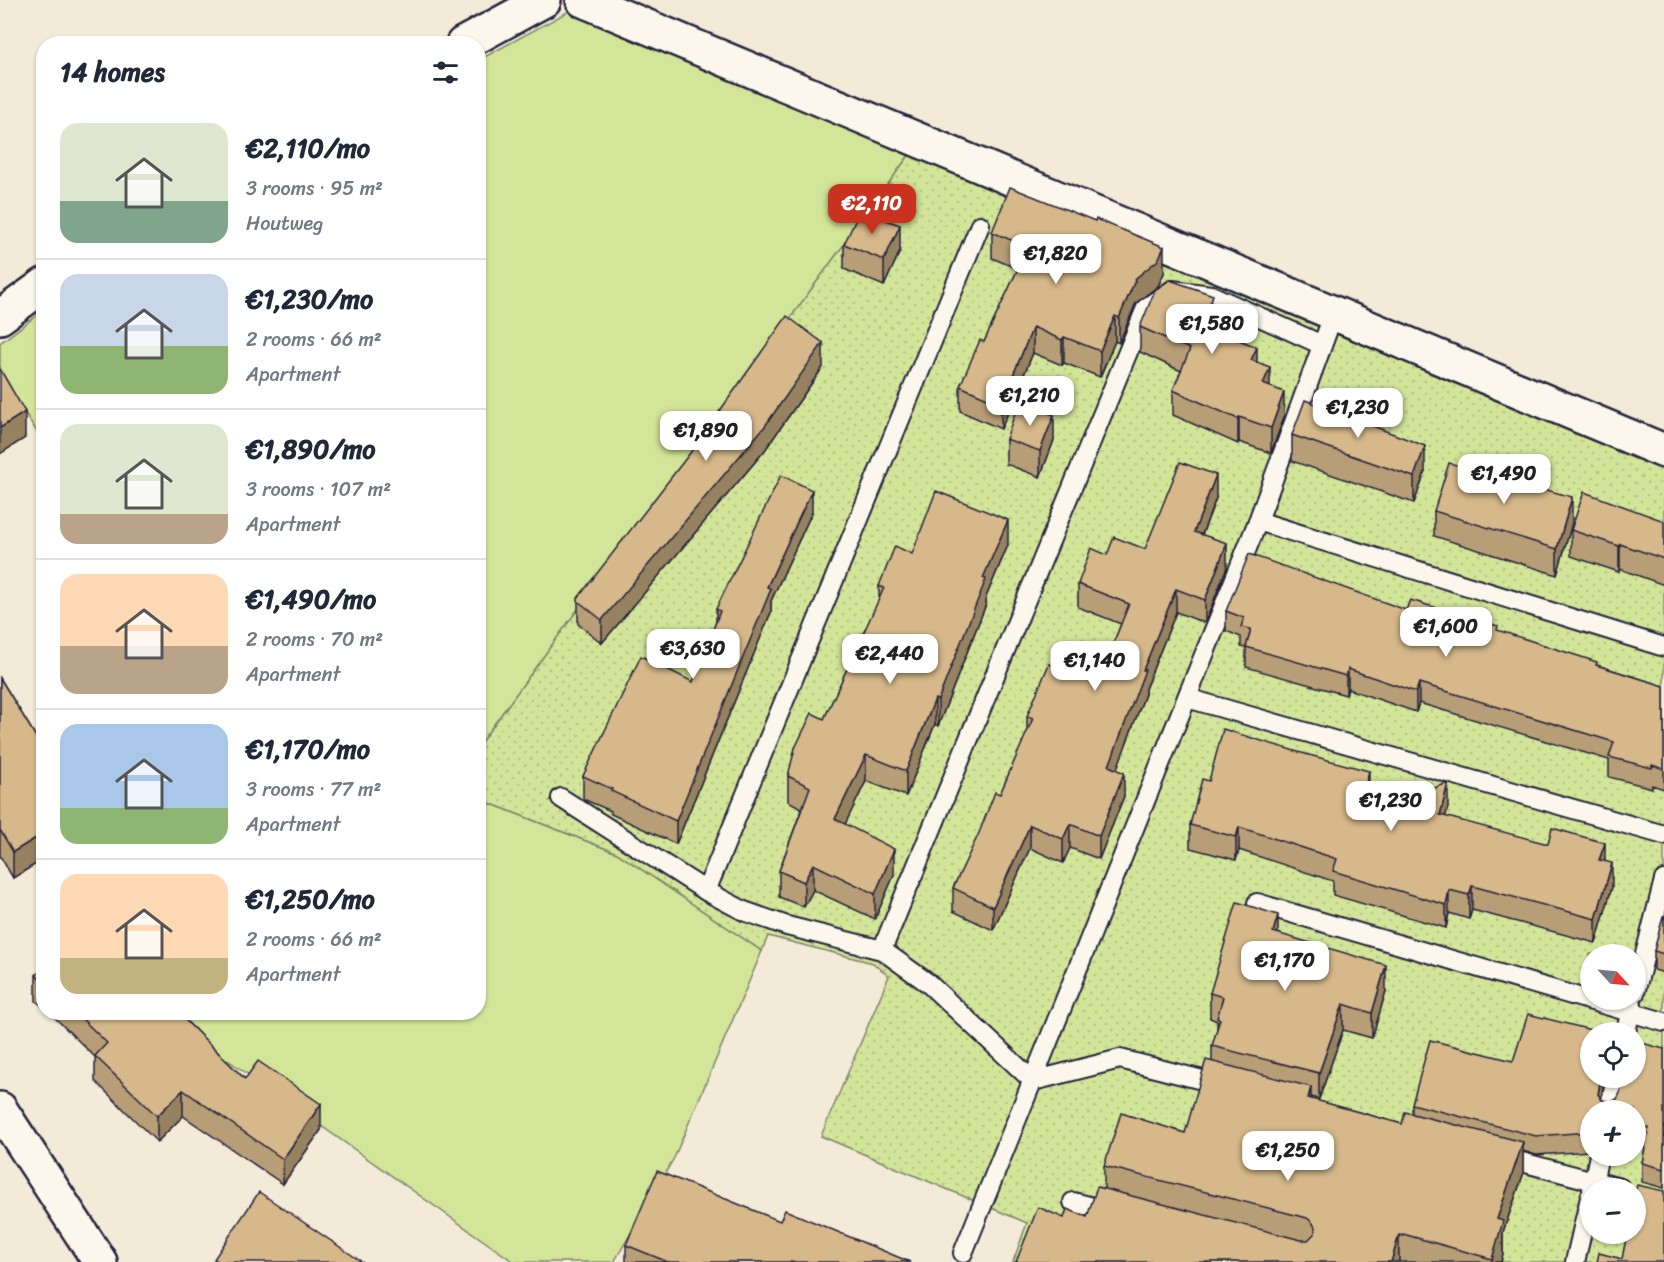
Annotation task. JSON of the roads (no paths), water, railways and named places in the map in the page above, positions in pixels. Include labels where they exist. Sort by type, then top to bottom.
[{"type":"street","points":[[478,36],[544,0]]},
{"type":"street","points":[[583,0],[1664,451]]},
{"type":"street","points":[[0,317],[36,291]]},
{"type":"street","points":[[0,1109],[100,1262]]},
{"type":"lane","points":[[706,891],[980,225]]},
{"type":"lane","points":[[882,950],[1146,308],[1172,290],[1211,296],[1322,345]]},
{"type":"lane","points":[[963,1253],[1258,521],[1334,313]]},
{"type":"lane","points":[[1258,521],[1664,647]]},
{"type":"lane","points":[[1187,698],[1664,835]]},
{"type":"lane","points":[[561,798],[706,891],[744,911],[787,926],[882,950],[928,983],[1033,1081]]},
{"type":"lane","points":[[1646,950],[1664,880]]},
{"type":"lane","points":[[1257,903],[1580,992]]},
{"type":"lane","points":[[1639,1010],[1664,1023]]},
{"type":"lane","points":[[1033,1081],[1120,1059],[1236,1089]]},
{"type":"lane","points":[[1478,1151],[1580,1185]]},
{"type":"lane","points":[[1073,1202],[1131,1217]]},
{"type":"lane","points":[[1575,1262],[1580,1241]]}]
